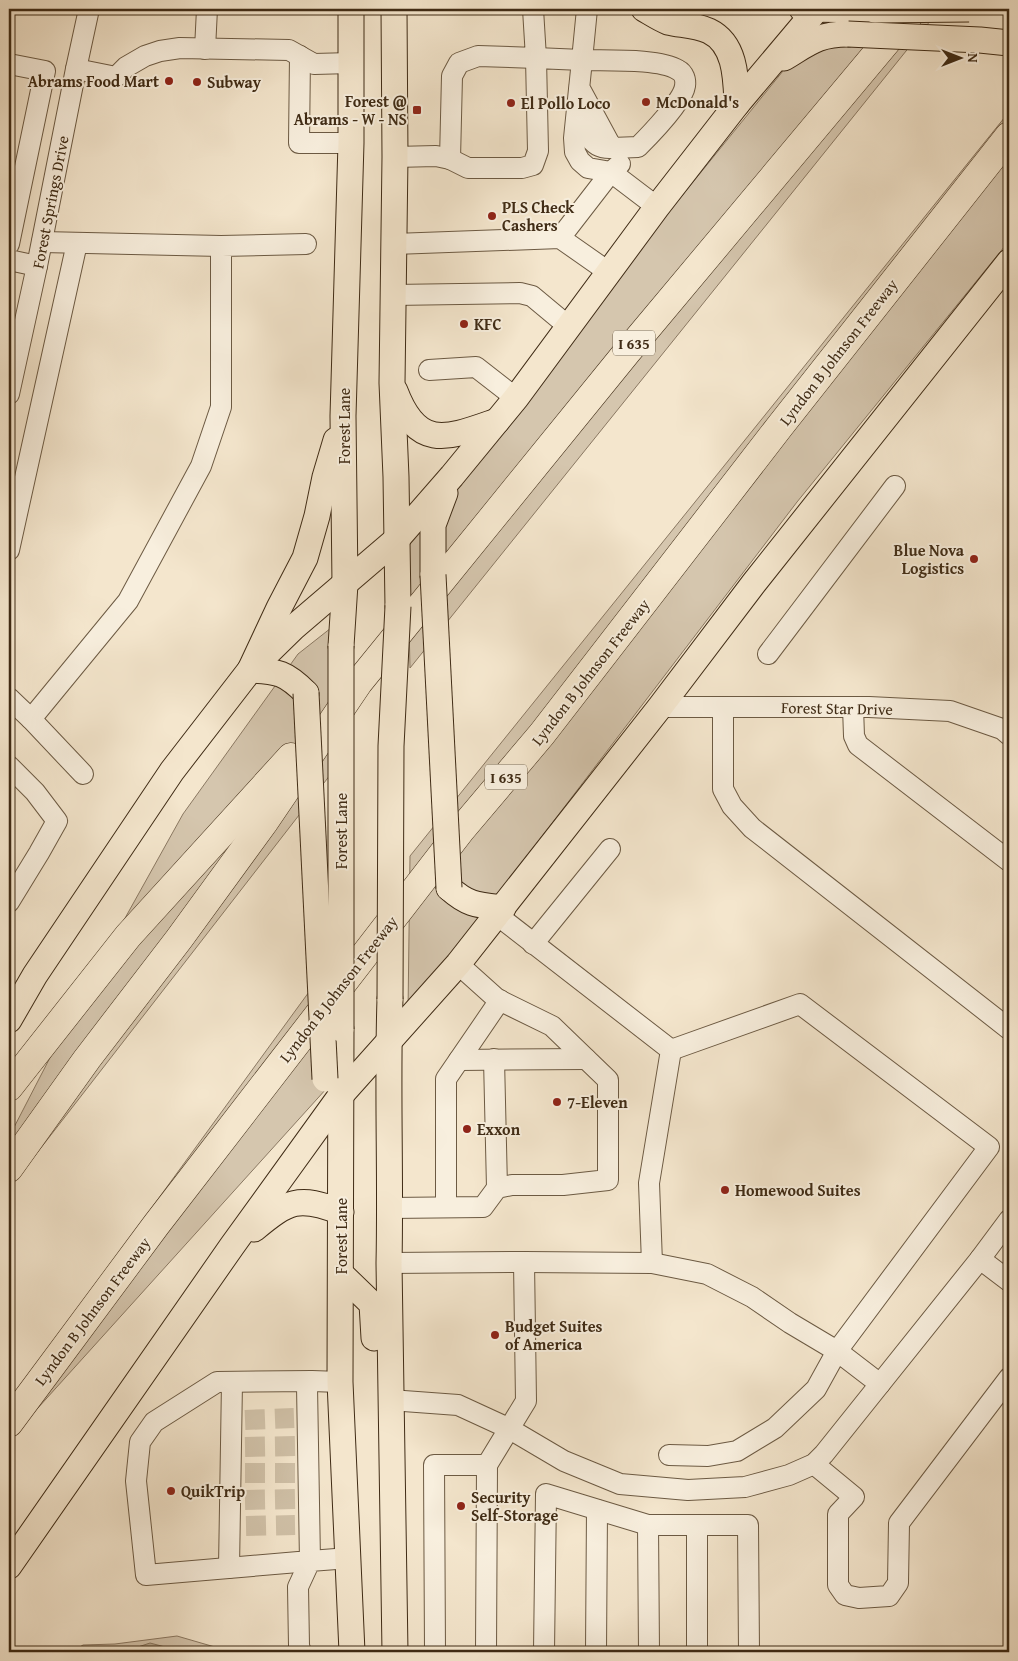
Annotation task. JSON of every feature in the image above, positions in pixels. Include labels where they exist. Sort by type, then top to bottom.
[{"type":"highway","name":"I 635","points":[[9,1168],[87,1059],[265,822],[359,682],[627,352],[914,9]]},
{"type":"highway","name":"Lyndon B Johnson Freeway","points":[[9,1423],[162,1217],[461,830],[542,734],[786,418],[1009,136]]},
{"type":"highway","points":[[9,1087],[128,936],[359,682]]},
{"type":"highway","points":[[9,1435],[32,1392]]},
{"type":"main road","name":"Forest Lane","points":[[351,9],[351,143],[343,416],[345,584],[342,646],[341,1029],[333,1087],[341,1212],[340,1382],[352,1652]]},
{"type":"main road","points":[[394,9],[395,157],[392,383],[398,606],[391,746],[390,999],[388,1042],[390,1400],[395,1652]]},
{"type":"main road","points":[[644,9],[667,22],[693,26],[710,32],[721,40],[733,64],[737,104]]},
{"type":"main road","points":[[9,1020],[35,975],[172,771],[250,670],[293,628],[397,539],[452,476],[516,398],[657,208],[811,9],[968,9]]},
{"type":"main road","points":[[767,68],[820,37],[834,34],[980,40],[1009,43]]},
{"type":"main road","points":[[9,1566],[293,1161],[320,1098],[388,1042],[458,964],[660,707],[754,582],[1009,262]]},
{"type":"main road","points":[[392,383],[400,404],[409,419],[424,432],[434,436],[461,434],[498,421]]},
{"type":"main road","points":[[250,670],[305,558],[317,516],[324,477],[343,416]]},
{"type":"main road","points":[[452,476],[433,525],[433,574],[449,888],[463,900],[500,912]]},
{"type":"main road","points":[[250,670],[272,671],[284,675],[294,681],[306,693],[333,1087]]},
{"type":"main road","points":[[232,1246],[278,1209],[300,1202],[320,1204],[341,1212]]},
{"type":"main road","points":[[340,1274],[372,1304],[377,1391],[390,1400]]},
{"type":"street","name":"Forest Springs Drive","points":[[10,385],[37,266],[89,9]]},
{"type":"street","points":[[205,48],[207,9]]},
{"type":"street","points":[[395,157],[436,156],[450,159],[468,168],[522,168],[533,165],[538,151],[534,9]]},
{"type":"street","points":[[587,9],[582,60],[583,95],[574,138],[575,152],[580,161],[588,168],[611,172],[657,208]]},
{"type":"street","points":[[76,69],[116,77],[126,67],[145,56],[160,51],[180,48],[289,50],[314,64],[351,63]]},
{"type":"street","points":[[300,56],[299,143],[351,143]]},
{"type":"street","points":[[450,159],[452,76],[459,63],[478,56],[648,62],[678,69],[684,75],[686,85],[682,96],[649,136],[611,172],[560,238]]},
{"type":"street","points":[[9,64],[45,71],[9,244]]},
{"type":"street","points":[[583,95],[612,148],[638,147]]},
{"type":"street","points":[[394,244],[560,238],[610,272]]},
{"type":"street","points":[[42,242],[221,246],[306,244]]},
{"type":"street","points":[[9,550],[13,514],[77,243]]},
{"type":"street","points":[[32,719],[128,600],[201,466],[221,407],[221,246]]},
{"type":"street","points":[[9,260],[37,266]]},
{"type":"street","points":[[393,295],[520,293],[532,296],[568,326]]},
{"type":"street","points":[[429,370],[476,367],[516,398]]},
{"type":"street","points":[[768,654],[895,486]]},
{"type":"street","points":[[9,698],[32,719],[83,774]]},
{"type":"street","name":"Forest Star Drive","points":[[660,707],[853,707],[950,711],[1002,729],[1009,735]]},
{"type":"street","points":[[723,707],[723,789],[732,806],[752,828],[1009,1029]]},
{"type":"street","points":[[853,707],[854,736],[858,745],[1009,861]]},
{"type":"street","points":[[9,766],[35,792],[57,821],[9,902]]},
{"type":"street","points":[[533,944],[610,849]]},
{"type":"street","points":[[500,912],[533,944],[671,1050]]},
{"type":"street","points":[[458,964],[500,1000],[552,1026],[608,1080],[608,1180],[563,1185],[512,1185],[497,1188]]},
{"type":"street","points":[[446,1206],[446,1079],[500,1000]]},
{"type":"street","points":[[669,1455],[708,1456],[737,1451],[775,1428],[816,1389],[837,1351],[989,1147],[800,1004],[671,1050]]},
{"type":"street","points":[[652,1263],[649,1183],[671,1050]]},
{"type":"street","points":[[459,1060],[586,1059]]},
{"type":"street","points":[[390,1208],[483,1207],[497,1188],[494,1060]]},
{"type":"street","points":[[390,1400],[458,1405],[508,1428],[564,1461],[620,1484],[688,1490],[746,1487],[789,1475],[814,1464],[824,1454],[1009,1220]]},
{"type":"street","points":[[980,1259],[1009,1281]]},
{"type":"street","points":[[486,1652],[487,1465],[526,1401],[524,1262]]},
{"type":"street","points":[[389,1263],[652,1263],[707,1274],[752,1297],[790,1323],[837,1351],[880,1384]]},
{"type":"street","points":[[814,1464],[854,1497],[838,1514],[838,1585],[846,1595],[859,1598],[889,1596],[898,1583],[899,1523],[1009,1378]]},
{"type":"street","points":[[340,1382],[217,1382],[154,1422],[140,1442],[136,1481],[146,1575],[349,1558]]},
{"type":"street","points":[[229,1568],[238,1526],[238,1420],[232,1382]]},
{"type":"street","points":[[301,1652],[299,1646],[298,1587],[310,1561],[302,1525],[301,1418],[307,1386],[312,1382]]},
{"type":"street","points":[[435,1652],[434,1465],[487,1465]]},
{"type":"street","points":[[544,1652],[546,1494],[648,1525],[748,1525],[749,1652]]},
{"type":"street","points":[[596,1652],[597,1510]]},
{"type":"street","points":[[648,1525],[649,1652]]},
{"type":"street","points":[[696,1525],[697,1652]]},
{"type":"shaded area","points":[[830,13],[935,15],[410,668],[407,535]]},
{"type":"shaded area","points":[[1009,112],[1009,241],[797,502],[408,1012],[410,856]]},
{"type":"shaded area","points":[[331,628],[334,770],[9,1189],[9,1137],[85,990],[183,814],[298,654]]},
{"type":"shaded area","points":[[333,959],[336,1078],[9,1440],[9,1408]]},
{"type":"shaded area","points":[[177,1636],[232,1652],[72,1652],[83,1645],[115,1644]]},
{"type":"shaded area","points":[[150,1643],[184,1652],[123,1652]]},
{"type":"tunnel","points":[[245,1420],[294,1418]]},
{"type":"tunnel","points":[[245,1447],[295,1446]]},
{"type":"tunnel","points":[[245,1473],[295,1473]]},
{"type":"tunnel","points":[[245,1500],[295,1499]]},
{"type":"tunnel","points":[[246,1526],[295,1525]]},
{"type":"place","name":"Abrams Food Mart","points":[[169,81]]},
{"type":"place","name":"Subway","points":[[197,82]]},
{"type":"place","name":"McDonald's","points":[[646,102]]},
{"type":"place","name":"El Pollo Loco","points":[[511,103]]},
{"type":"place","name":"Forest @ Abrams - W - NS","points":[[417,110]]},
{"type":"place","name":"PLS Check Cashers","points":[[492,216]]},
{"type":"place","name":"KFC","points":[[464,324]]},
{"type":"place","name":"Blue Nova Logistics","points":[[974,559]]},
{"type":"place","name":"7-Eleven","points":[[557,1102]]},
{"type":"place","name":"Exxon","points":[[467,1129]]},
{"type":"place","name":"Homewood Suites","points":[[725,1190]]},
{"type":"place","name":"Budget Suites of America","points":[[495,1335]]},
{"type":"place","name":"QuikTrip","points":[[171,1491]]},
{"type":"place","name":"Security Self-Storage","points":[[461,1506]]}]
